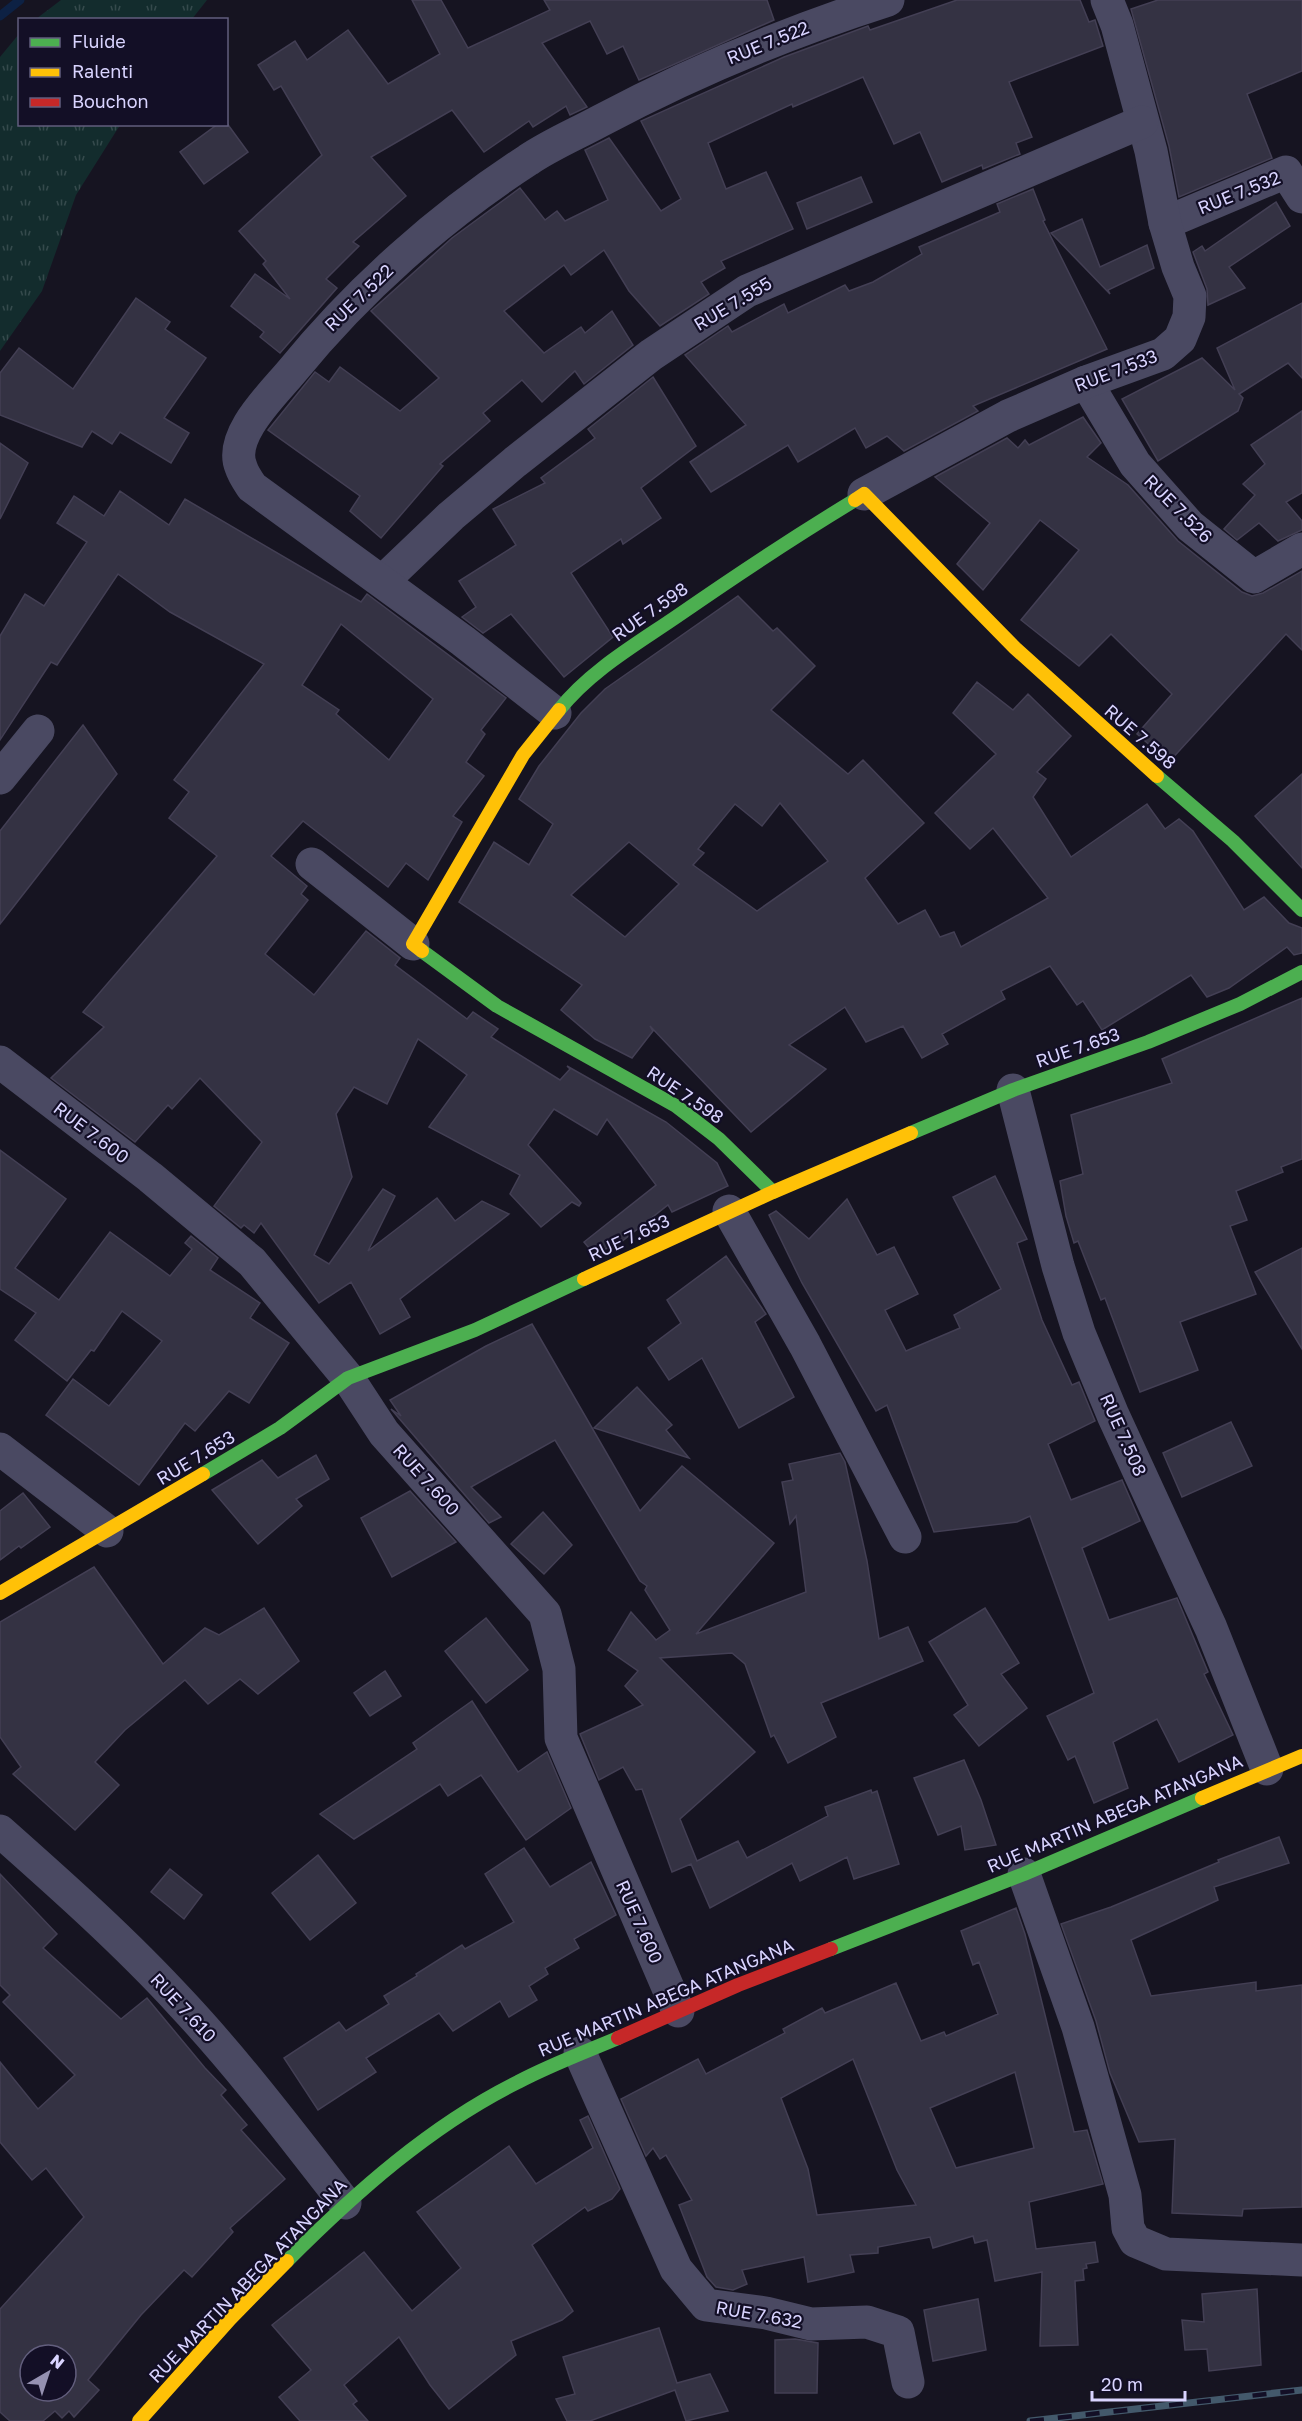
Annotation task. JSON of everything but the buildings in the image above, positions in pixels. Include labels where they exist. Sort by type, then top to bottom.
[{"type":"street","name":"RUE 7.522","points":[[555,713],[383,581],[252,487],[240,466],[239,448],[246,428],[325,330],[423,237],[528,159],[642,99],[727,59],[819,22],[888,0]]},
{"type":"street","name":"RUE 7.533","points":[[864,494],[1008,416],[1086,382],[1163,354],[1180,339],[1189,317],[1190,296],[1178,267],[1165,223],[1117,25],[1107,0]]},
{"type":"street","name":"RUE 7.555","points":[[383,581],[451,516],[515,462],[651,355],[747,291],[1142,122]]},
{"type":"street","name":"RUE 7.532","points":[[1165,223],[1286,172],[1302,197]]},
{"type":"street","name":"RUE 7.526","points":[[1086,382],[1135,464],[1190,526],[1254,577],[1302,549]]},
{"type":"street","name":"RUE 7.598","points":[[773,1192],[734,1152],[698,1122],[634,1083],[495,1005],[413,944],[523,755],[555,713],[593,675],[776,548],[864,494],[940,576],[1026,661],[1210,821],[1280,886],[1302,910]]},
{"type":"street","points":[[0,778],[38,731]]},
{"type":"street","points":[[312,864],[413,944]]},
{"type":"street","name":"RUE 7.653","points":[[0,1593],[280,1428],[348,1378],[476,1330],[729,1211],[1013,1090],[1158,1038],[1240,1004],[1302,972]]},
{"type":"street","name":"RUE 7.600","points":[[0,1062],[150,1177],[252,1262],[348,1378],[384,1433],[544,1614],[559,1670],[561,1738],[678,2011]]},
{"type":"street","name":"RUE 7.508","points":[[1013,1090],[1058,1266],[1079,1333],[1113,1415],[1211,1628],[1267,1769]]},
{"type":"street","points":[[729,1211],[805,1345],[905,1537]]},
{"type":"street","points":[[0,1449],[108,1531]]},
{"type":"street","name":"RUE MARTIN ABEGA ATANGANA","points":[[139,2421],[230,2319],[345,2203],[453,2120],[516,2082],[856,1937],[1024,1874],[1302,1756]]},
{"type":"street","name":"RUE 7.610","points":[[0,1831],[81,1903],[180,2002],[265,2099],[345,2203]]},
{"type":"street","points":[[1024,1874],[1078,2027],[1125,2195],[1128,2228],[1135,2241],[1166,2254],[1302,2260]]},
{"type":"street","name":"RUE 7.632","points":[[580,2053],[676,2269],[706,2305],[766,2313],[811,2324],[867,2322],[898,2332],[908,2382]]},
{"type":"green space","points":[[61,0],[207,0],[193,18],[37,18]]},
{"type":"green space","points":[[18,35],[18,126],[119,126],[76,195],[42,291],[0,351],[0,57]]},
{"type":"waterway","points":[[0,16],[20,0]]},
{"type":"railway","points":[[1030,2421],[1302,2390]]},
{"type":"traffic: fast","points":[[559,710],[585,683],[629,648],[855,500]]},
{"type":"traffic: fast","points":[[1157,776],[1233,841],[1302,910]]},
{"type":"traffic: fast","points":[[422,951],[497,1006],[676,1106],[719,1139],[773,1192]]},
{"type":"traffic: fast","points":[[911,1133],[1013,1090],[1148,1042],[1240,1004],[1302,972]]},
{"type":"traffic: fast","points":[[203,1474],[280,1428],[348,1378],[475,1330],[584,1279]]},
{"type":"traffic: fast","points":[[831,1949],[1024,1874],[1202,1798]]},
{"type":"traffic: fast","points":[[287,2261],[395,2162],[455,2119],[486,2099],[530,2076],[618,2038]]},
{"type":"traffic: slow","points":[[855,500],[864,494],[1015,648],[1157,776]]},
{"type":"traffic: slow","points":[[422,951],[413,944],[523,755],[559,710]]},
{"type":"traffic: slow","points":[[584,1279],[773,1192],[911,1133]]},
{"type":"traffic: slow","points":[[0,1593],[203,1474]]},
{"type":"traffic: slow","points":[[1202,1798],[1302,1756]]},
{"type":"traffic: slow","points":[[139,2421],[230,2319],[287,2261]]},
{"type":"traffic: jam","points":[[618,2038],[738,1985],[831,1949]]}]
